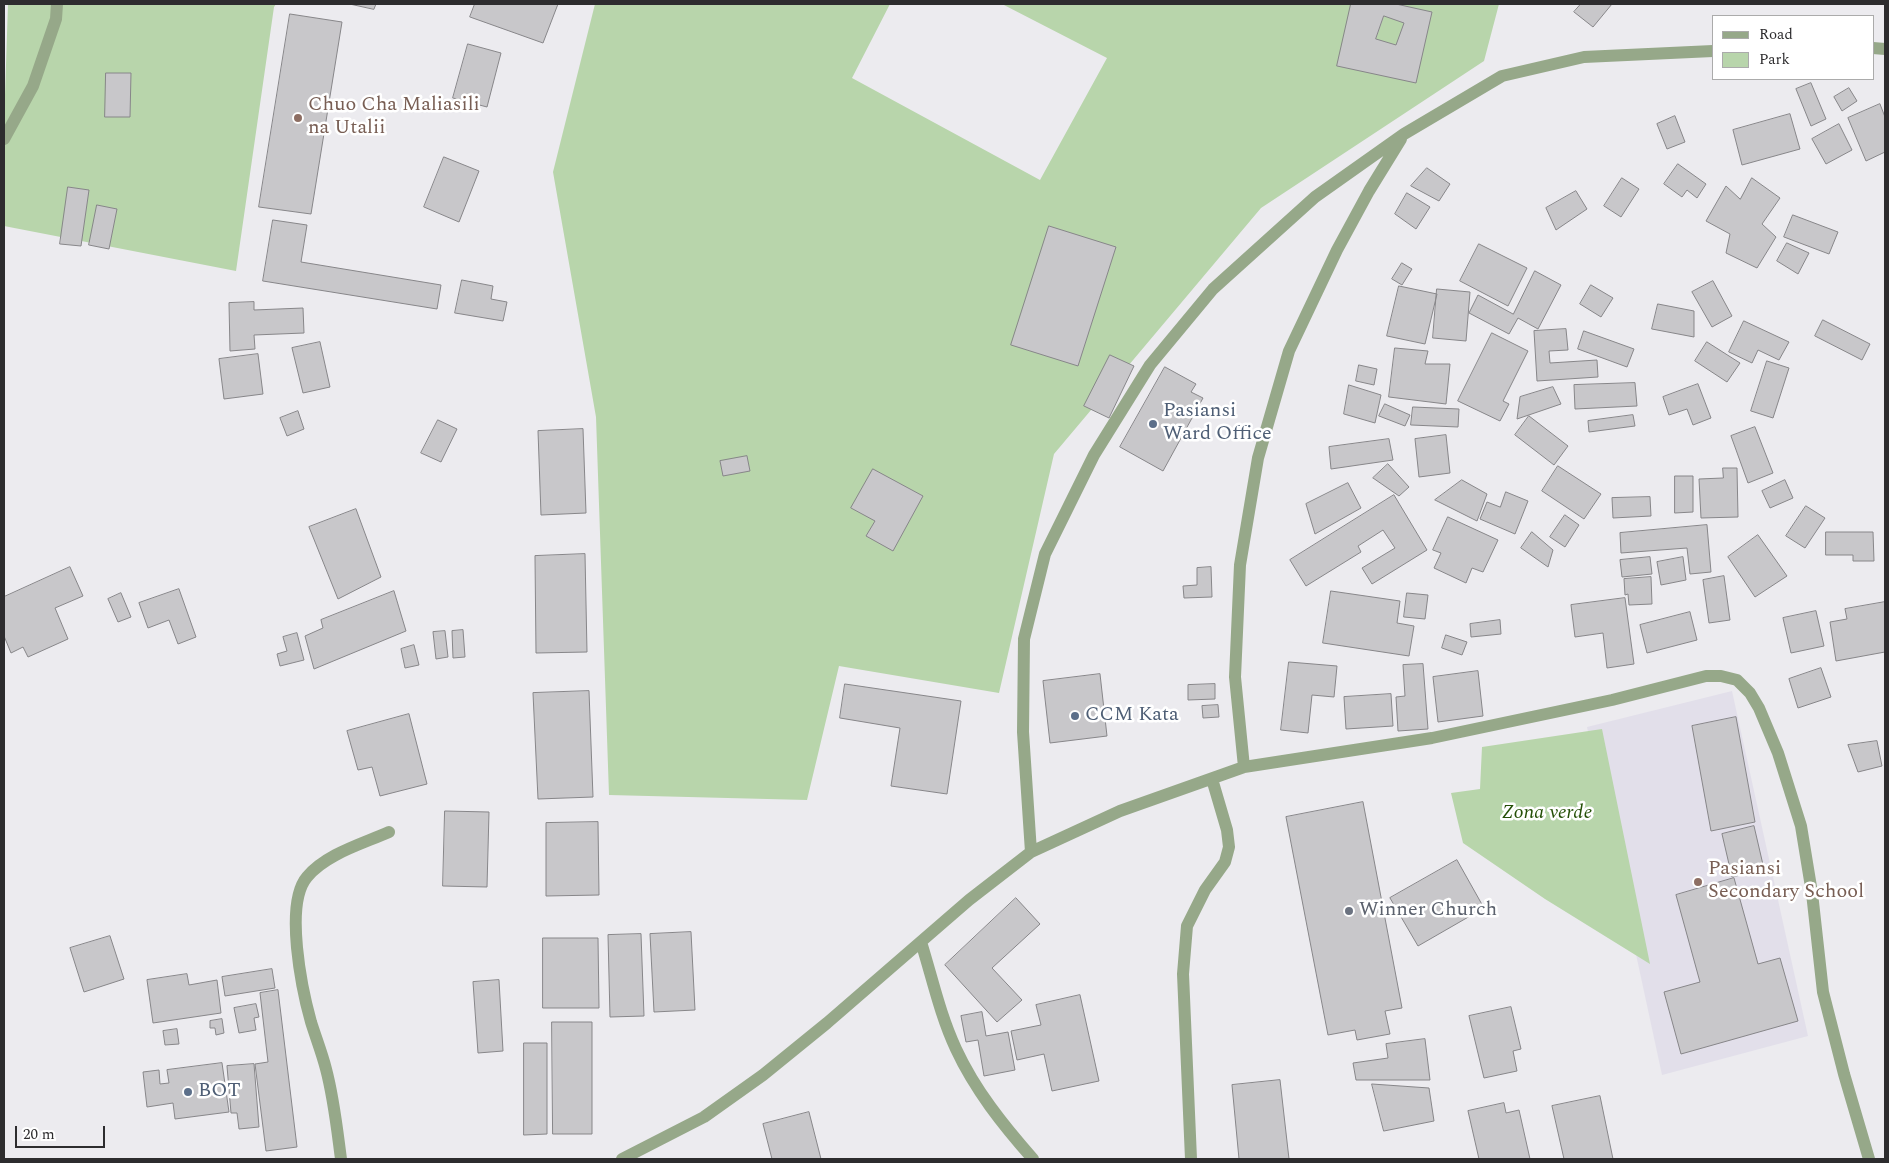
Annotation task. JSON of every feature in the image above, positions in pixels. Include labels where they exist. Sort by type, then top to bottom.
[{"type":"street","points":[[4,139],[32,86],[56,19],[57,4]]},
{"type":"street","points":[[1031,852],[1023,732],[1024,638],[1045,554],[1094,455],[1150,365],[1213,289],[1314,197],[1404,134],[1502,76],[1584,58],[1712,51]]},
{"type":"street","points":[[1244,767],[1235,677],[1240,565],[1258,458],[1288,351],[1337,250],[1369,191],[1404,134]]},
{"type":"street","points":[[622,1159],[704,1117],[764,1075],[969,900],[1031,852],[1120,811],[1244,767],[1432,738],[1612,700],[1706,676],[1721,676],[1737,680],[1750,693],[1759,708],[1778,753],[1801,826],[1812,893],[1823,992],[1844,1074],[1869,1159]]},
{"type":"street","points":[[1191,1159],[1183,974],[1184,948],[1187,926],[1206,890],[1225,862],[1229,847],[1227,830],[1212,779]]},
{"type":"street","points":[[341,1159],[335,1110],[326,1069],[311,1021],[300,970],[295,924],[297,900],[305,879],[321,863],[389,832]]},
{"type":"street","points":[[921,942],[956,1049],[974,1083],[998,1120],[1033,1159]]},
{"type":"shaded area","name":"Pasiansi Secondary School","points":[[1732,691],[1808,1036],[1662,1075],[1587,727]]},
{"type":"green space","points":[[8,4],[276,4],[274,7],[236,271],[4,226],[4,125]]},
{"type":"green space","points":[[595,4],[890,4],[852,78],[1040,180],[1107,58],[1002,4],[1499,4],[1484,61],[1261,208],[1054,454],[999,693],[839,666],[807,800],[609,795],[596,417],[553,172]]},
{"type":"green space","name":"Zona verde","points":[[1602,729],[1650,964],[1545,899],[1463,843],[1451,793],[1480,789],[1482,747]]},
{"type":"building","points":[[350,4],[376,4],[374,9]]},
{"type":"building","points":[[475,4],[558,4],[543,43],[470,17]]},
{"type":"building","points":[[1351,4],[1396,4],[1432,12],[1416,83],[1337,66]],"holes":[[[1384,16],[1404,23],[1396,45],[1376,39]]]},
{"type":"building","points":[[1581,4],[1612,4],[1593,27],[1574,12]]},
{"type":"building","points":[[290,14],[342,22],[311,214],[259,207]]},
{"type":"building","points":[[468,44],[501,53],[487,107],[453,98]]},
{"type":"building","points":[[106,73],[131,73],[130,117],[105,117]]},
{"type":"building","points":[[1811,83],[1826,119],[1811,126],[1796,89]]},
{"type":"building","points":[[1849,88],[1857,101],[1842,111],[1834,97]]},
{"type":"building","points":[[1880,104],[1885,117],[1885,152],[1866,161],[1848,118]]},
{"type":"building","points":[[1790,114],[1800,149],[1742,165],[1733,130]]},
{"type":"building","points":[[1675,116],[1685,142],[1667,149],[1657,124]]},
{"type":"building","points":[[1839,124],[1852,150],[1826,164],[1812,139]]},
{"type":"building","points":[[444,157],[479,171],[459,222],[424,207]]},
{"type":"building","points":[[1678,164],[1706,184],[1697,198],[1687,190],[1682,197],[1664,184]]},
{"type":"building","points":[[1427,168],[1450,184],[1439,201],[1411,186]]},
{"type":"building","points":[[1622,178],[1639,189],[1621,217],[1604,206]]},
{"type":"building","points":[[1752,178],[1780,198],[1762,224],[1776,237],[1757,268],[1726,253],[1730,234],[1706,221],[1726,186],[1740,199]]},
{"type":"building","points":[[68,187],[89,190],[81,246],[60,244]]},
{"type":"building","points":[[1576,191],[1587,209],[1556,230],[1546,208]]},
{"type":"building","points":[[1407,193],[1430,207],[1416,229],[1395,214]]},
{"type":"building","points":[[97,205],[117,209],[109,249],[89,245]]},
{"type":"building","points":[[1793,215],[1838,232],[1829,254],[1784,237]]},
{"type":"building","points":[[273,220],[307,225],[301,262],[441,285],[437,309],[263,281]]},
{"type":"building","points":[[1049,226],[1116,247],[1078,366],[1011,345]]},
{"type":"building","points":[[1787,243],[1809,253],[1798,274],[1777,261]]},
{"type":"building","points":[[1479,244],[1527,268],[1508,306],[1460,281]]},
{"type":"building","points":[[1402,263],[1412,269],[1402,285],[1392,279]]},
{"type":"building","points":[[1535,271],[1561,285],[1538,329],[1518,318],[1509,334],[1469,313],[1478,295],[1513,314]]},
{"type":"building","points":[[462,280],[493,286],[491,299],[507,302],[503,321],[455,313]]},
{"type":"building","points":[[1713,281],[1732,316],[1712,327],[1692,292]]},
{"type":"building","points":[[1591,285],[1613,298],[1601,317],[1580,304]]},
{"type":"building","points":[[1399,286],[1437,294],[1425,344],[1387,336]]},
{"type":"building","points":[[1437,289],[1470,292],[1466,341],[1433,338]]},
{"type":"building","points":[[254,302],[254,310],[303,308],[304,333],[254,335],[255,349],[230,351],[229,303]]},
{"type":"building","points":[[1658,304],[1694,311],[1694,337],[1652,329]]},
{"type":"building","points":[[1823,320],[1870,344],[1862,360],[1815,336]]},
{"type":"building","points":[[1744,321],[1789,342],[1779,360],[1758,350],[1752,363],[1729,352]]},
{"type":"building","points":[[1566,329],[1568,350],[1549,351],[1550,363],[1597,360],[1598,377],[1537,381],[1534,331]]},
{"type":"building","points":[[1584,331],[1634,349],[1627,367],[1578,349]]},
{"type":"building","points":[[1492,333],[1528,351],[1503,401],[1509,404],[1500,421],[1458,401]]},
{"type":"building","points":[[320,342],[330,387],[303,393],[292,348]]},
{"type":"building","points":[[1707,342],[1740,363],[1727,382],[1695,361]]},
{"type":"building","points":[[1395,348],[1428,351],[1425,364],[1450,364],[1446,404],[1389,397]]},
{"type":"building","points":[[258,354],[263,394],[224,399],[219,359]]},
{"type":"building","points":[[1110,355],[1134,366],[1109,418],[1084,406]]},
{"type":"building","points":[[1767,361],[1789,368],[1773,418],[1751,411]]},
{"type":"building","points":[[1359,365],[1377,369],[1374,385],[1356,381]]},
{"type":"building","name":"Pasiansi Ward Office","points":[[1165,367],[1196,384],[1191,392],[1203,398],[1163,471],[1120,447]]},
{"type":"building","points":[[1635,383],[1637,406],[1575,409],[1574,385]]},
{"type":"building","points":[[1698,384],[1711,418],[1693,425],[1687,409],[1669,415],[1663,397]]},
{"type":"building","points":[[1349,385],[1381,395],[1375,423],[1344,414]]},
{"type":"building","points":[[1553,387],[1561,404],[1517,419],[1520,397]]},
{"type":"building","points":[[1385,404],[1410,415],[1405,426],[1379,416]]},
{"type":"building","points":[[1413,407],[1459,409],[1458,427],[1411,425]]},
{"type":"building","points":[[298,411],[304,429],[287,436],[280,418]]},
{"type":"building","points":[[1633,415],[1635,426],[1589,432],[1588,421]]},
{"type":"building","points":[[1529,416],[1568,446],[1554,465],[1515,435]]},
{"type":"building","points":[[438,420],[457,429],[441,462],[421,453]]},
{"type":"building","points":[[1755,427],[1773,473],[1748,483],[1731,436]]},
{"type":"building","points":[[583,429],[586,513],[541,515],[538,431]]},
{"type":"building","points":[[1446,435],[1450,473],[1419,477],[1415,439]]},
{"type":"building","points":[[1389,439],[1393,460],[1331,469],[1329,447]]},
{"type":"building","points":[[747,456],[750,471],[723,476],[720,461]]},
{"type":"building","points":[[1388,464],[1409,487],[1399,496],[1373,478]]},
{"type":"building","points":[[1558,466],[1601,494],[1584,519],[1542,491]]},
{"type":"building","points":[[1723,468],[1737,468],[1738,517],[1701,518],[1699,479],[1723,478]]},
{"type":"building","points":[[873,469],[923,496],[893,551],[866,536],[875,521],[851,508]]},
{"type":"building","points":[[1675,476],[1693,476],[1693,512],[1675,513]]},
{"type":"building","points":[[1462,480],[1487,494],[1477,521],[1435,500]]},
{"type":"building","points":[[1785,480],[1793,498],[1770,508],[1762,491]]},
{"type":"building","points":[[1348,483],[1361,508],[1315,534],[1306,504]]},
{"type":"building","points":[[1506,492],[1528,501],[1515,534],[1480,519],[1487,502],[1500,507]]},
{"type":"building","points":[[1394,495],[1427,550],[1372,584],[1362,568],[1395,548],[1383,530],[1358,546],[1361,552],[1306,586],[1290,560]]},
{"type":"building","points":[[1650,497],[1651,516],[1613,518],[1612,498]]},
{"type":"building","points":[[1806,506],[1825,518],[1805,548],[1786,536]]},
{"type":"building","points":[[356,509],[381,577],[338,599],[309,527]]},
{"type":"building","points":[[1565,515],[1579,525],[1565,547],[1550,537]]},
{"type":"building","points":[[1448,517],[1498,540],[1483,572],[1472,568],[1466,583],[1434,568],[1441,553],[1433,550]]},
{"type":"building","points":[[1707,525],[1711,572],[1690,574],[1687,548],[1621,553],[1620,533]]},
{"type":"building","points":[[1532,532],[1553,550],[1548,567],[1521,548]]},
{"type":"building","points":[[1826,532],[1873,532],[1874,561],[1853,561],[1853,555],[1826,555]]},
{"type":"building","points":[[1758,535],[1787,576],[1755,597],[1728,557]]},
{"type":"building","points":[[585,554],[587,652],[536,653],[535,556]]},
{"type":"building","points":[[1650,557],[1652,574],[1622,577],[1620,560]]},
{"type":"building","points":[[1683,557],[1686,580],[1661,585],[1657,562]]},
{"type":"building","points":[[70,567],[83,596],[55,608],[68,639],[28,657],[23,647],[11,653],[4,636],[4,597]]},
{"type":"building","points":[[1211,567],[1212,597],[1184,598],[1183,586],[1197,585],[1197,568]]},
{"type":"building","points":[[1724,576],[1730,620],[1709,623],[1703,580]]},
{"type":"building","points":[[1651,577],[1652,604],[1629,605],[1628,594],[1625,595],[1624,579]]},
{"type":"building","points":[[179,589],[196,637],[178,644],[169,620],[148,628],[139,603]]},
{"type":"building","points":[[394,591],[406,631],[314,669],[305,636],[323,628],[321,620]]},
{"type":"building","points":[[1331,591],[1400,601],[1397,623],[1414,626],[1409,656],[1323,643]]},
{"type":"building","points":[[121,593],[131,617],[118,622],[108,599]]},
{"type":"building","points":[[1407,593],[1428,595],[1425,619],[1404,617]]},
{"type":"building","points":[[1625,598],[1634,664],[1607,668],[1603,633],[1575,637],[1571,605]]},
{"type":"building","points":[[1885,602],[1885,652],[1836,661],[1830,622],[1847,619],[1845,609]]},
{"type":"building","points":[[1816,611],[1824,646],[1791,653],[1783,618]]},
{"type":"building","points":[[1690,612],[1697,640],[1647,653],[1640,625]]},
{"type":"building","points":[[1500,620],[1501,634],[1471,637],[1470,624]]},
{"type":"building","points":[[463,630],[465,657],[453,658],[452,631]]},
{"type":"building","points":[[445,631],[448,657],[436,659],[433,632]]},
{"type":"building","points":[[297,633],[304,660],[280,666],[277,654],[287,651],[283,637]]},
{"type":"building","points":[[1446,635],[1467,642],[1462,655],[1442,648]]},
{"type":"building","points":[[414,645],[419,665],[405,668],[401,649]]},
{"type":"building","points":[[1289,662],[1337,666],[1334,697],[1312,695],[1308,733],[1281,730]]},
{"type":"building","points":[[1423,664],[1428,729],[1398,731],[1396,697],[1405,696],[1403,665]]},
{"type":"building","points":[[1821,668],[1831,697],[1798,708],[1789,679]]},
{"type":"building","points":[[1478,671],[1483,716],[1438,722],[1433,677]]},
{"type":"building","points":[[1100,674],[1107,736],[1050,743],[1043,681]]},
{"type":"building","points":[[845,684],[961,701],[947,794],[891,786],[900,728],[840,718]]},
{"type":"building","points":[[1215,684],[1215,699],[1188,700],[1188,685]]},
{"type":"building","points":[[589,691],[593,797],[538,799],[533,693]]},
{"type":"building","points":[[1391,694],[1393,726],[1346,729],[1344,697]]},
{"type":"building","points":[[1218,705],[1219,717],[1203,718],[1202,706]]},
{"type":"building","points":[[409,714],[427,784],[380,796],[372,767],[358,770],[347,731]]},
{"type":"building","points":[[1736,717],[1755,822],[1711,831],[1692,726]]},
{"type":"building","points":[[1877,741],[1882,766],[1858,772],[1848,745]]},
{"type":"building","points":[[1363,802],[1402,1008],[1385,1011],[1390,1034],[1357,1040],[1355,1030],[1328,1035],[1286,817]]},
{"type":"building","points":[[445,811],[489,812],[487,887],[443,886]]},
{"type":"building","points":[[598,822],[599,895],[546,896],[546,823]]},
{"type":"building","points":[[1754,826],[1764,869],[1732,877],[1722,834]]},
{"type":"building","points":[[1457,860],[1484,908],[1418,946],[1390,898]]},
{"type":"building","points":[[1734,878],[1758,964],[1780,958],[1798,1021],[1681,1054],[1664,992],[1700,982],[1676,895]]},
{"type":"building","points":[[1016,898],[1040,924],[992,968],[1022,1000],[997,1022],[945,965]]},
{"type":"building","points":[[691,932],[695,1010],[654,1012],[650,934]]},
{"type":"building","points":[[641,934],[644,1016],[610,1017],[608,935]]},
{"type":"building","points":[[110,936],[124,979],[84,992],[70,948]]},
{"type":"building","points":[[543,938],[598,938],[599,1008],[543,1008]]},
{"type":"building","points":[[272,969],[275,988],[225,996],[222,977]]},
{"type":"building","points":[[187,974],[189,985],[217,980],[221,1013],[153,1023],[147,980]]},
{"type":"building","points":[[499,980],[503,1051],[478,1053],[473,982]]},
{"type":"building","name":"BOT","points":[[278,990],[297,1147],[266,1151],[255,1064],[268,1062],[260,993]]},
{"type":"building","points":[[1080,995],[1099,1081],[1052,1091],[1044,1054],[1017,1060],[1011,1031],[1041,1025],[1036,1005]]},
{"type":"building","points":[[256,1004],[259,1017],[254,1018],[256,1030],[239,1033],[234,1008]]},
{"type":"building","points":[[1511,1007],[1521,1049],[1513,1051],[1517,1071],[1484,1078],[1469,1016]]},
{"type":"building","points":[[982,1012],[986,1036],[1008,1032],[1015,1070],[984,1076],[978,1040],[966,1042],[961,1016]]},
{"type":"building","points":[[222,1019],[224,1033],[216,1035],[215,1028],[210,1028],[210,1021]]},
{"type":"building","points":[[552,1022],[592,1022],[592,1134],[553,1134]]},
{"type":"building","points":[[177,1029],[179,1044],[165,1045],[163,1031]]},
{"type":"building","points":[[1425,1039],[1430,1080],[1356,1080],[1353,1063],[1388,1058],[1386,1044]]},
{"type":"building","points":[[524,1043],[547,1043],[547,1134],[524,1135]]},
{"type":"building","points":[[222,1063],[229,1112],[175,1119],[173,1103],[147,1107],[143,1072],[159,1070],[160,1084],[169,1083],[167,1070]]},
{"type":"building","points":[[254,1064],[259,1127],[239,1129],[237,1113],[231,1113],[227,1066]]},
{"type":"building","points":[[1280,1080],[1289,1159],[1239,1159],[1232,1085]]},
{"type":"building","points":[[1372,1084],[1429,1088],[1434,1121],[1384,1131]]},
{"type":"building","points":[[1600,1096],[1613,1159],[1564,1159],[1552,1106]]},
{"type":"building","points":[[1504,1103],[1506,1113],[1519,1110],[1530,1159],[1479,1159],[1468,1111]]},
{"type":"building","points":[[809,1112],[821,1159],[772,1159],[763,1124]]},
{"type":"place","name":"Chuo Cha Maliasili na Utalii","points":[[298,118]]},
{"type":"place","name":"Pasiansi Ward Office","points":[[1153,424]]},
{"type":"place","name":"CCM Kata","points":[[1075,716]]},
{"type":"place","name":"Pasiansi Secondary School","points":[[1698,882]]},
{"type":"place","name":"Winner Church","points":[[1349,911]]},
{"type":"place","name":"BOT","points":[[188,1092]]}]
